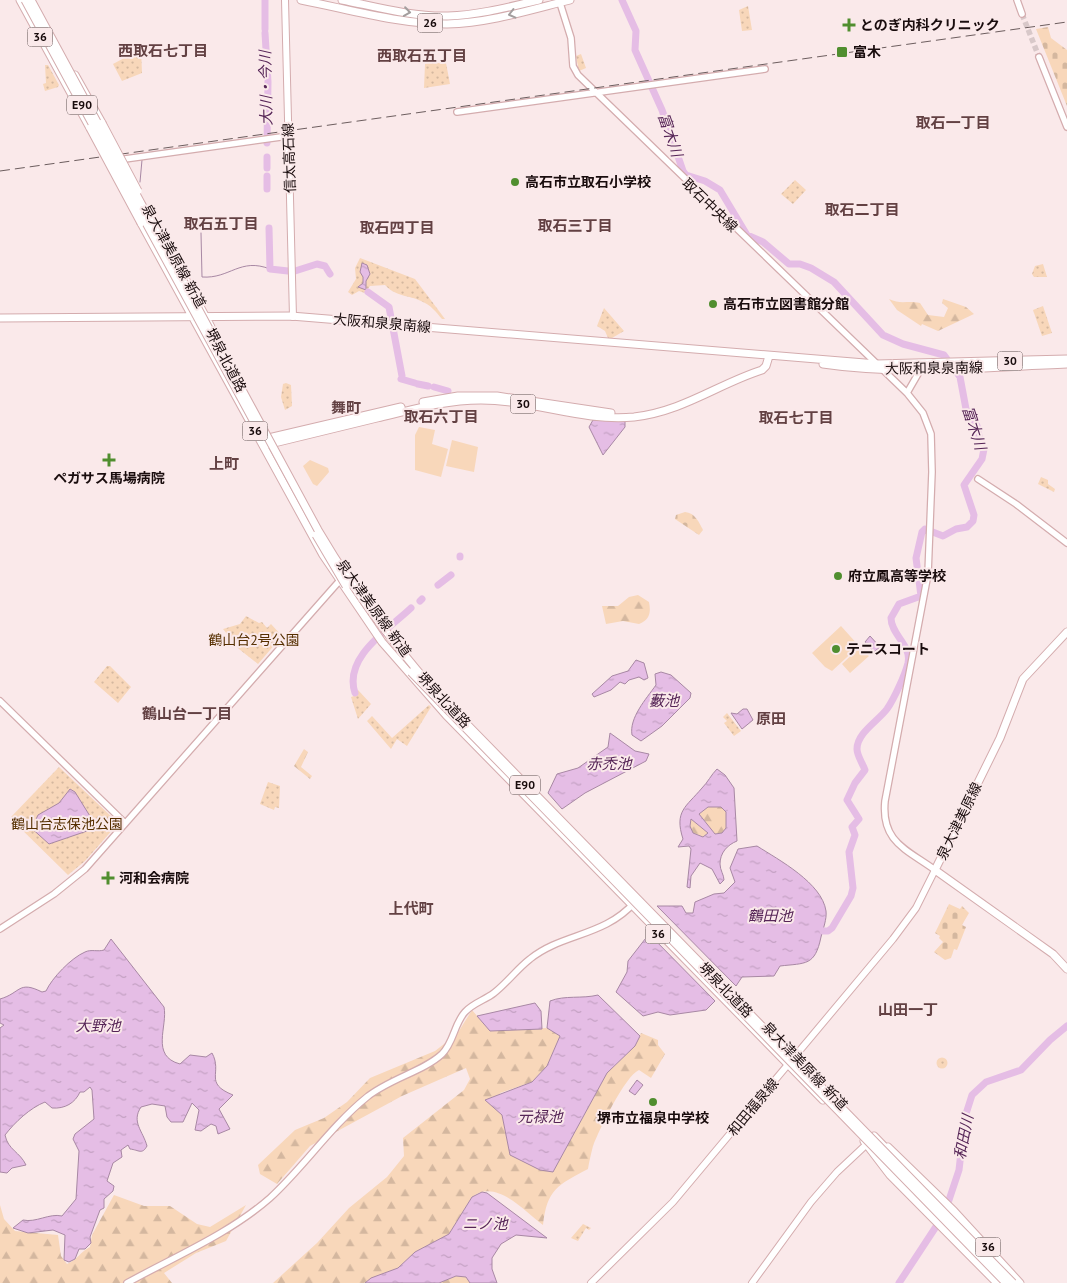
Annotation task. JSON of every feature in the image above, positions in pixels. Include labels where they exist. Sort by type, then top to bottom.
[{"type":"main road","name":"泉大津美原線 新道","points":[[20,0],[193,318],[339,580],[382,642],[446,715],[867,1144],[890,1175],[997,1283]]},
{"type":"main road","name":"堺泉北道路","points":[[25,0],[323,538],[357,594],[401,653],[480,738],[1014,1283]]},
{"type":"main road","name":"泉大津美原線 新道","points":[[33,0],[348,574],[391,635],[455,708],[874,1136],[892,1150],[954,1211],[1020,1283]]},
{"type":"main road","name":"堺泉北道路","points":[[33,0],[141,208],[328,556],[358,604],[398,656],[464,728],[1004,1283]]},
{"type":"main road","name":"信太高石線","points":[[285,0],[293,317]]},
{"type":"main road","name":"26","points":[[301,0],[410,21],[446,24],[482,21],[570,0]]},
{"type":"main road","name":"26","points":[[342,0],[406,13],[447,16],[481,13],[539,0]]},
{"type":"main road","points":[[102,123],[141,208]]},
{"type":"main road","points":[[90,128],[141,208]]},
{"type":"main road","name":"大阪和泉泉南線","points":[[0,318],[293,317],[801,358],[842,366],[922,367],[1067,359]]},
{"type":"main road","name":"30","points":[[262,443],[424,406],[468,400],[522,404],[588,417],[635,417],[662,411],[702,398],[762,370],[766,366],[766,356]]},
{"type":"main road","name":"大阪和泉泉南線","points":[[951,365],[1067,364]]},
{"type":"main road","name":"泉大津美原線","points":[[1067,632],[1023,679],[1000,738],[935,870],[1046,948],[1067,969]]},
{"type":"main road","name":"和田福泉線","points":[[592,1283],[673,1202],[795,1056],[911,916],[935,870]]},
{"type":"main road","points":[[752,1283],[811,1202],[837,1172],[874,1136],[902,1163],[1014,1283]]},
{"type":"main road","points":[[867,1144],[892,1172],[1004,1283]]},
{"type":"street","points":[[1017,0],[1022,14]]},
{"type":"street","name":"取石中央線","points":[[560,1],[571,38],[574,70],[907,393],[923,413],[931,434],[932,480],[928,574],[885,801],[884,818],[887,830],[897,843],[935,870]]},
{"type":"street","points":[[1039,57],[1067,127]]},
{"type":"street","points":[[457,112],[765,69]]},
{"type":"street","points":[[125,159],[288,136]]},
{"type":"street","points":[[907,393],[922,367]]},
{"type":"street","points":[[978,479],[1016,504],[1067,543]]},
{"type":"street","points":[[0,929],[74,879],[339,580],[348,574]]},
{"type":"street","points":[[0,701],[125,823]]},
{"type":"street","points":[[127,1283],[242,1220],[271,1197],[324,1138],[365,1099],[381,1086],[440,1056],[451,1041],[464,1012],[494,993],[530,959],[550,948],[611,923],[640,897]]},
{"type":"green space","points":[[748,6],[752,30],[742,31],[739,10]]},
{"type":"green space","points":[[1048,27],[1051,38],[1067,50],[1067,106],[1036,29]]},
{"type":"green space","points":[[141,49],[142,73],[122,81],[113,64]]},
{"type":"green space","points":[[581,54],[586,68],[579,71],[576,56]]},
{"type":"green space","points":[[446,63],[450,84],[424,88],[425,64]]},
{"type":"green space","points":[[45,65],[48,65],[59,85],[45,91],[43,84],[46,83]]},
{"type":"green space","points":[[795,180],[806,190],[793,204],[781,194]]},
{"type":"green space","points":[[360,258],[415,279],[445,319],[442,319],[425,303],[398,294],[385,285],[370,286],[365,293],[359,291],[352,295],[348,292],[356,279],[355,268]]},
{"type":"green space","points":[[1043,264],[1047,277],[1034,277],[1032,274],[1035,266]]},
{"type":"green space","points":[[889,299],[897,302],[920,303],[928,315],[944,317],[948,308],[942,303],[943,299],[966,307],[974,314],[938,331],[922,324],[921,326],[897,310]]},
{"type":"green space","points":[[1043,306],[1052,333],[1042,336],[1033,310]]},
{"type":"green space","points":[[604,308],[624,331],[612,338],[608,338],[605,331],[597,326]]},
{"type":"green space","points":[[283,384],[291,385],[292,406],[285,410],[281,397]]},
{"type":"green space","points":[[419,427],[435,430],[432,444],[448,449],[441,477],[415,470],[415,435]]},
{"type":"green space","points":[[452,440],[478,447],[474,472],[446,466]]},
{"type":"green space","points":[[310,460],[328,468],[329,472],[317,486],[313,484],[303,466]]},
{"type":"green space","points":[[1041,477],[1048,480],[1048,484],[1055,489],[1054,492],[1038,484]]},
{"type":"green space","points":[[685,512],[694,516],[698,521],[703,530],[699,535],[675,519],[676,515]]},
{"type":"green space","points":[[638,595],[649,602],[650,612],[648,618],[639,624],[623,621],[606,624],[602,606],[618,606],[629,597]]},
{"type":"green space","name":"鶴山台2号公園","points":[[246,616],[259,623],[262,622],[267,628],[271,624],[282,636],[258,664],[239,649],[223,629],[240,624]]},
{"type":"green space","name":"テニスコート","points":[[841,626],[859,646],[832,671],[825,667],[812,653]]},
{"type":"green space","points":[[860,647],[869,656],[850,673],[842,664]]},
{"type":"green space","points":[[107,666],[110,666],[131,687],[118,703],[94,682]]},
{"type":"green space","points":[[358,690],[371,704],[358,719],[351,697],[357,695]]},
{"type":"green space","points":[[429,705],[431,707],[407,746],[397,739],[391,749],[367,721],[372,716],[392,738]]},
{"type":"green space","points":[[727,713],[741,731],[734,736],[724,723],[727,721],[723,717]]},
{"type":"green space","points":[[304,749],[308,752],[301,767],[312,776],[310,779],[294,766]]},
{"type":"green space","name":"鶴山台志保池公園","points":[[59,767],[115,820],[115,827],[85,861],[68,875],[11,819]]},
{"type":"green space","points":[[268,782],[280,786],[279,808],[275,807],[274,810],[260,804]]},
{"type":"green space","points":[[708,807],[721,807],[726,812],[726,829],[722,833],[715,834],[699,814]]},
{"type":"green space","points":[[691,819],[708,833],[703,837],[693,833],[690,826]]},
{"type":"green space","points":[[949,904],[960,909],[962,906],[969,913],[962,925],[966,927],[957,950],[954,949],[951,958],[945,960],[934,952],[943,942],[939,938],[940,936],[935,933]]},
{"type":"green space","points":[[472,1010],[490,1031],[547,1028],[560,1036],[547,1066],[532,1082],[500,1093],[502,1115],[507,1133],[553,1172],[607,1073],[635,1046],[641,1033],[658,1040],[658,1045],[665,1054],[651,1078],[639,1070],[627,1082],[613,1104],[596,1138],[588,1169],[562,1184],[551,1196],[543,1225],[519,1205],[500,1194],[491,1191],[481,1192],[472,1197],[449,1234],[415,1252],[398,1268],[364,1283],[273,1283],[317,1243],[349,1208],[387,1177],[404,1156],[403,1138],[464,1090],[470,1079],[466,1068],[402,1096],[310,1146],[277,1184],[260,1174],[258,1165],[295,1130],[324,1118],[347,1102],[370,1078],[435,1051],[457,1034]]},
{"type":"green space","points":[[942,1057],[948,1063],[942,1069],[936,1063]]},
{"type":"green space","points":[[114,1195],[144,1206],[170,1206],[197,1224],[210,1227],[246,1205],[226,1241],[196,1253],[164,1273],[172,1283],[0,1283],[0,1205],[4,1219],[15,1231],[58,1235],[61,1256],[67,1264],[90,1247],[92,1235]]},
{"type":"green space","points":[[583,1224],[591,1228],[589,1230],[586,1228],[578,1241],[571,1238]]},
{"type":"green space","points":[[456,1276],[466,1277],[470,1283],[439,1283]]},
{"type":"water","points":[[362,263],[367,265],[370,274],[366,281],[366,290],[358,287],[363,283],[363,277],[360,272]]},
{"type":"water","points":[[593,420],[625,421],[625,427],[603,455],[589,427]]},
{"type":"water","points":[[870,636],[880,647],[874,652],[865,642]]},
{"type":"water","points":[[636,660],[644,663],[648,678],[644,680],[639,677],[629,680],[625,684],[620,682],[611,690],[594,697],[592,694],[612,676],[628,671]]},
{"type":"water","name":"藪池","points":[[661,672],[671,675],[691,693],[690,698],[662,726],[641,741],[632,735],[633,722],[639,709],[656,685],[655,674]]},
{"type":"water","points":[[743,709],[747,709],[753,720],[742,729],[731,713],[737,714]]},
{"type":"water","name":"赤禿池","points":[[610,733],[635,751],[649,754],[646,761],[585,793],[562,809],[548,793],[557,774],[578,768],[608,747]]},
{"type":"water","points":[[717,769],[725,775],[734,788],[737,841],[727,847],[721,856],[720,866],[724,880],[720,884],[712,869],[700,863],[691,876],[690,888],[687,887],[691,849],[689,846],[678,847],[683,839],[680,822],[681,816],[683,810]],"holes":[[[708,807],[721,807],[726,812],[726,828],[722,833],[715,834],[699,814]],[[691,819],[708,833],[703,837],[693,833],[690,826]]]},
{"type":"water","points":[[70,789],[75,792],[98,829],[49,844],[28,825],[34,824],[38,815],[59,803]]},
{"type":"water","name":"鶴田池","points":[[757,846],[798,873],[817,891],[826,911],[825,924],[816,953],[808,961],[780,966],[774,976],[742,977],[736,986],[657,906],[682,906],[686,913],[693,913],[695,902],[714,894],[724,893],[735,882],[730,868],[738,849]]},
{"type":"water","points":[[649,934],[715,1001],[706,1010],[670,1015],[658,1012],[643,1016],[616,992],[627,972],[628,961]]},
{"type":"water","name":"大野池","points":[[111,939],[164,1007],[162,1040],[165,1054],[171,1060],[180,1064],[190,1055],[206,1057],[212,1053],[216,1066],[216,1082],[224,1091],[233,1095],[219,1109],[230,1129],[218,1134],[216,1126],[211,1124],[201,1131],[195,1130],[199,1110],[192,1103],[183,1122],[171,1122],[167,1117],[165,1106],[152,1104],[141,1107],[138,1112],[137,1122],[147,1146],[142,1151],[130,1149],[128,1145],[121,1150],[122,1157],[113,1163],[107,1181],[114,1186],[113,1191],[104,1199],[104,1208],[100,1210],[90,1237],[91,1243],[85,1249],[79,1249],[75,1259],[69,1262],[64,1260],[65,1235],[53,1230],[28,1233],[13,1228],[23,1220],[28,1221],[57,1215],[62,1216],[76,1199],[79,1151],[73,1139],[75,1134],[94,1119],[92,1090],[90,1087],[84,1092],[80,1092],[72,1102],[65,1106],[52,1108],[45,1102],[23,1116],[5,1135],[11,1148],[21,1157],[26,1165],[12,1168],[7,1173],[0,1172],[0,1028],[4,1025],[0,1023],[0,999],[24,987],[42,992],[46,991],[57,975],[74,959],[87,951],[104,950]]},
{"type":"water","name":"元禄池","points":[[598,995],[640,1036],[635,1046],[607,1073],[553,1172],[540,1170],[510,1155],[502,1115],[485,1100],[532,1082],[547,1066],[560,1036],[547,1028],[550,1001]]},
{"type":"water","points":[[535,1003],[541,1011],[542,1029],[490,1031],[477,1016]]},
{"type":"water","points":[[637,1080],[643,1085],[635,1095],[629,1091]]},
{"type":"water","name":"ニノ池","points":[[482,1192],[487,1193],[547,1238],[516,1235],[501,1244],[492,1258],[492,1269],[497,1283],[470,1283],[466,1277],[456,1276],[439,1283],[365,1283],[371,1278],[398,1268],[415,1252],[449,1234],[472,1197]]},
{"type":"waterway","name":"大川・今川","points":[[265,0],[265,29]]},
{"type":"waterway","name":"富木川","points":[[622,0],[636,31],[635,50],[662,110],[686,175],[705,181],[720,190],[747,235],[763,242],[789,264],[800,264],[811,268],[834,282],[883,335],[903,344],[944,355],[960,377],[966,409],[977,426],[981,446],[984,449],[982,459],[964,485],[974,515],[973,521],[967,527],[956,529],[943,536],[925,529],[922,532],[916,558],[921,596],[899,604],[891,618],[894,630],[907,651],[908,663],[890,705],[864,732],[858,743],[858,754],[865,770],[855,783],[847,800],[859,819],[852,827],[855,835],[849,852],[853,888],[851,896],[832,928],[828,931],[823,931]]},
{"type":"waterway","name":"大川・今川","points":[[265,33],[268,82],[267,143]]},
{"type":"waterway","name":"大川・今川","points":[[267,157],[267,168]]},
{"type":"waterway","points":[[140,182],[142,160]]},
{"type":"waterway","name":"大川・今川","points":[[267,176],[267,189]]},
{"type":"waterway","name":"大川・今川","points":[[269,228],[270,269],[288,271]]},
{"type":"waterway","points":[[201,233],[202,277],[212,277],[251,265],[270,269]]},
{"type":"waterway","name":"大川・今川","points":[[295,271],[317,264],[325,266],[330,274]]},
{"type":"waterway","name":"大川・今川","points":[[368,292],[389,307],[402,376]]},
{"type":"waterway","name":"大川・今川","points":[[401,379],[415,383]]},
{"type":"waterway","name":"大川・今川","points":[[418,384],[428,386]]},
{"type":"waterway","name":"大川・今川","points":[[434,387],[448,391]]},
{"type":"waterway","name":"大川・今川","points":[[438,585],[451,575]]},
{"type":"waterway","name":"大川・今川","points":[[355,693],[353,680],[356,667],[362,656],[380,635],[411,608]]},
{"type":"waterway","name":"和田川","points":[[946,1209],[959,1170],[965,1117],[972,1095],[986,1082],[1021,1070],[1050,1040],[1067,1026]]},
{"type":"waterway","name":"和田川","points":[[899,1283],[941,1219]]},
{"type":"tunnel","points":[[1022,14],[1039,57]]},
{"type":"railway","points":[[0,171],[1067,22]]},
{"type":"place","name":"とのぎ内科クリニック","points":[[849,25]]},
{"type":"place","name":"富木","points":[[842,52]]},
{"type":"place","name":"高石市立取石小学校","points":[[515,182]]},
{"type":"place","name":"高石市立図書館分館","points":[[713,304]]},
{"type":"place","name":"ペガサス馬場病院","points":[[109,460]]},
{"type":"place","name":"府立鳳高等学校","points":[[838,576]]},
{"type":"place","name":"テニスコート","points":[[836,649]]},
{"type":"place","name":"河和会病院","points":[[108,878]]},
{"type":"place","name":"堺市立福泉中学校","points":[[653,1102]]},
{"type":"district","name":"西取石七丁目","points":[[163,51]]},
{"type":"district","name":"西取石五丁目","points":[[422,56]]},
{"type":"district","name":"取石一丁目","points":[[953,123]]},
{"type":"district","name":"取石二丁目","points":[[862,210]]},
{"type":"district","name":"取石五丁目","points":[[221,224]]},
{"type":"district","name":"取石三丁目","points":[[575,226]]},
{"type":"district","name":"取石四丁目","points":[[397,228]]},
{"type":"district","name":"舞町","points":[[346,408]]},
{"type":"district","name":"取石六丁目","points":[[441,417]]},
{"type":"district","name":"取石七丁目","points":[[796,418]]},
{"type":"district","name":"上町","points":[[224,464]]},
{"type":"district","name":"鶴山台一丁目","points":[[187,714]]},
{"type":"district","name":"原田","points":[[771,719]]},
{"type":"district","name":"上代町","points":[[411,909]]},
{"type":"district","name":"山田一丁","points":[[908,1010]]}]
